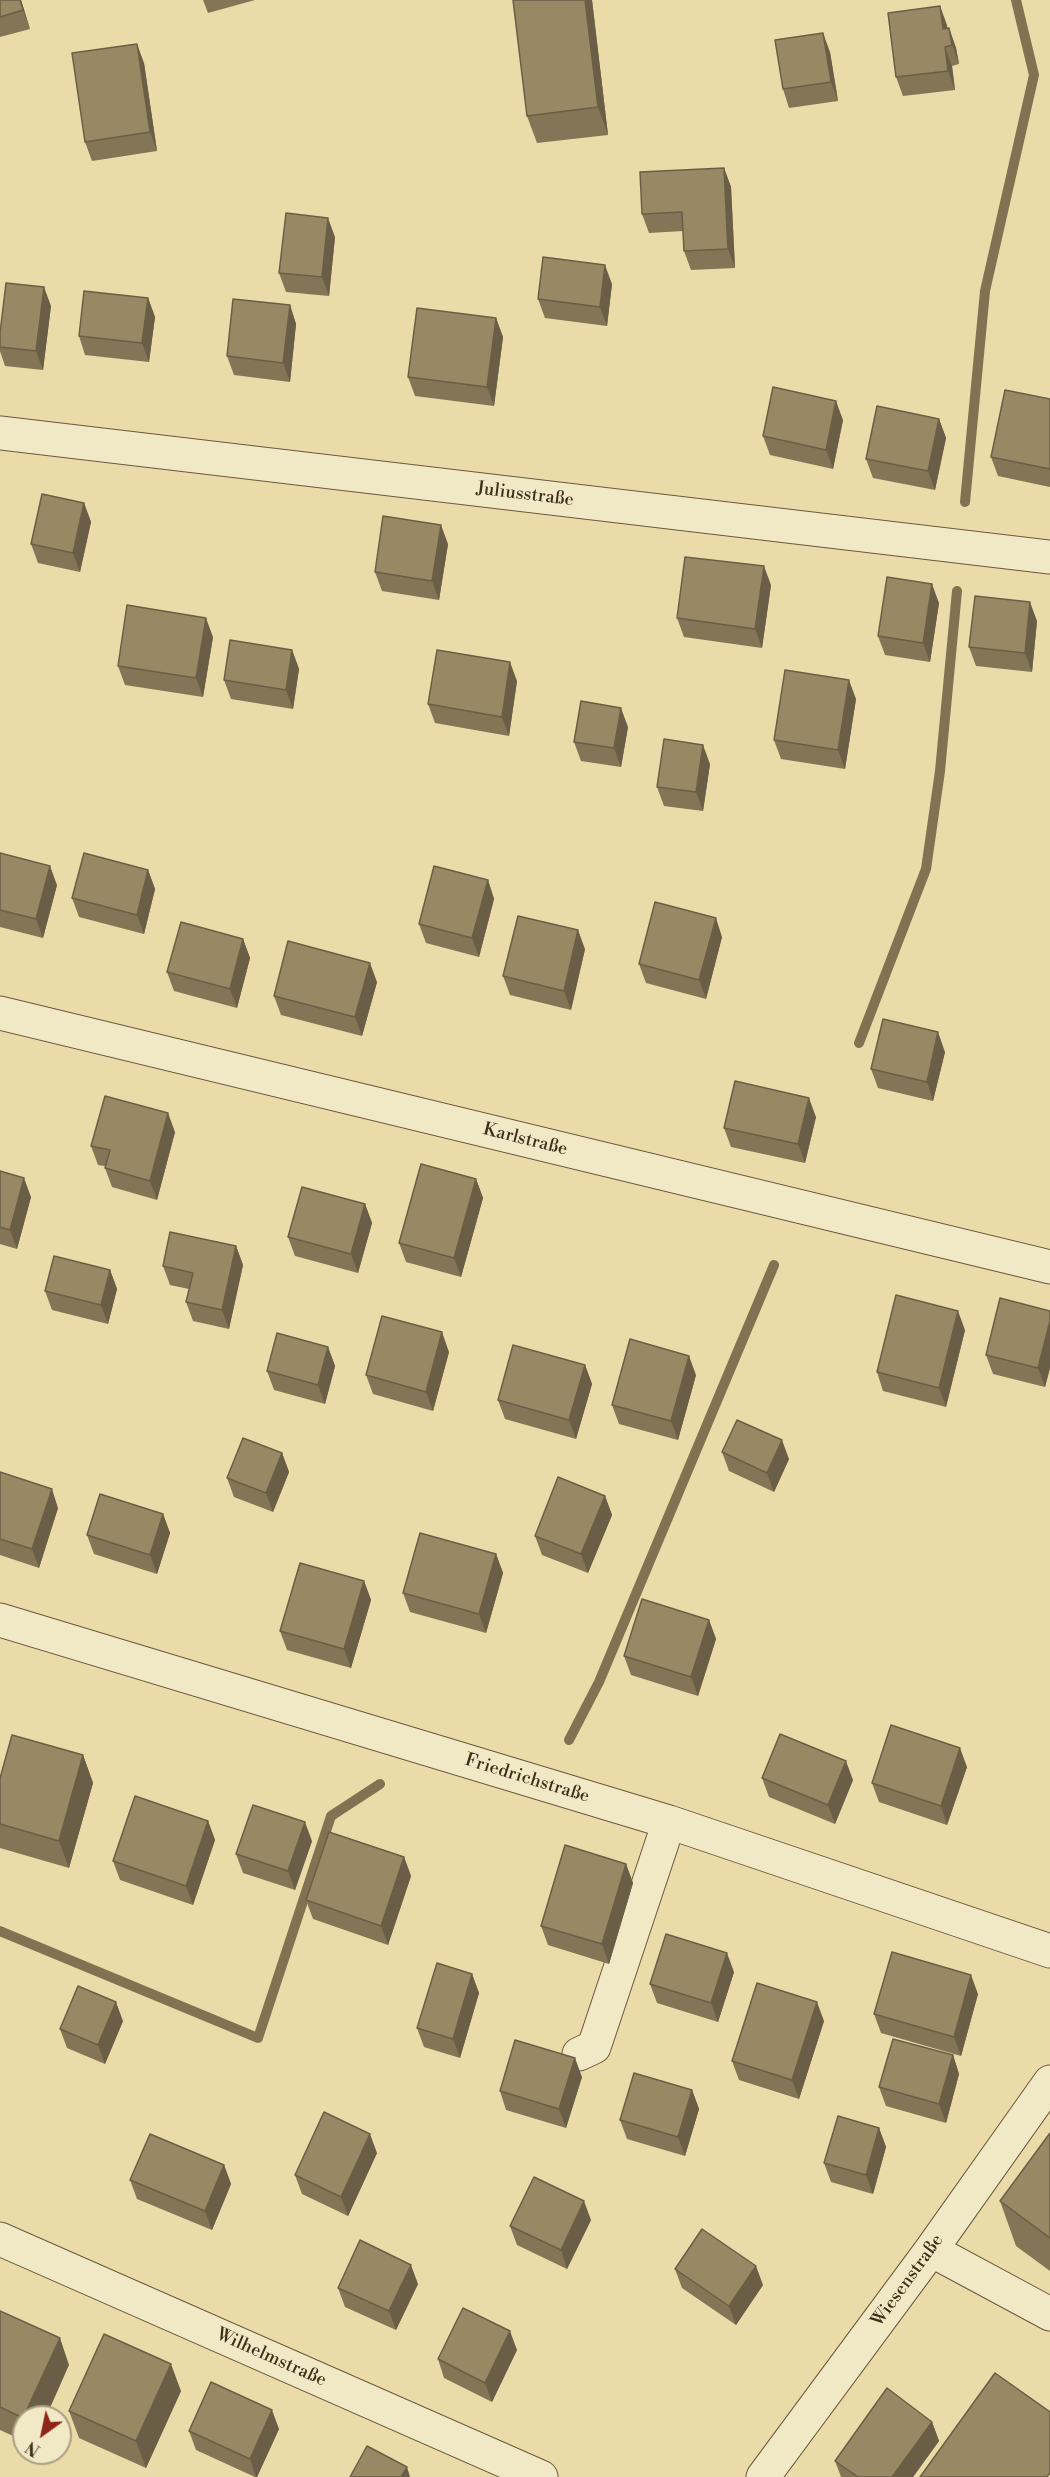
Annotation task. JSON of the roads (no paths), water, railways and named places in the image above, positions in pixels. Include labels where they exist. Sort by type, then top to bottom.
[{"type":"street","name":"Juliusstraße","points":[[0,433],[1050,557]]},
{"type":"street","name":"Karlstraße","points":[[0,1013],[1050,1267]]},
{"type":"street","name":"Friedrichstraße","points":[[0,1620],[669,1822],[1050,1951]]},
{"type":"street","points":[[579,2054],[594,2047],[669,1822]]},
{"type":"street","name":"Wiesenstraße","points":[[763,2477],[931,2250],[1050,2082]]},
{"type":"street","name":"Wilhelmstraße","points":[[0,2239],[542,2477]]},
{"type":"street","points":[[931,2250],[1050,2314]]},
{"type":"waterway","points":[[965,502],[985,291],[1034,75],[1016,0]]},
{"type":"waterway","points":[[859,1043],[926,869],[940,771],[957,591]]},
{"type":"waterway","points":[[569,1740],[599,1682],[774,1265]]},
{"type":"waterway","points":[[0,1931],[258,2038],[331,1816],[380,1784]]}]
